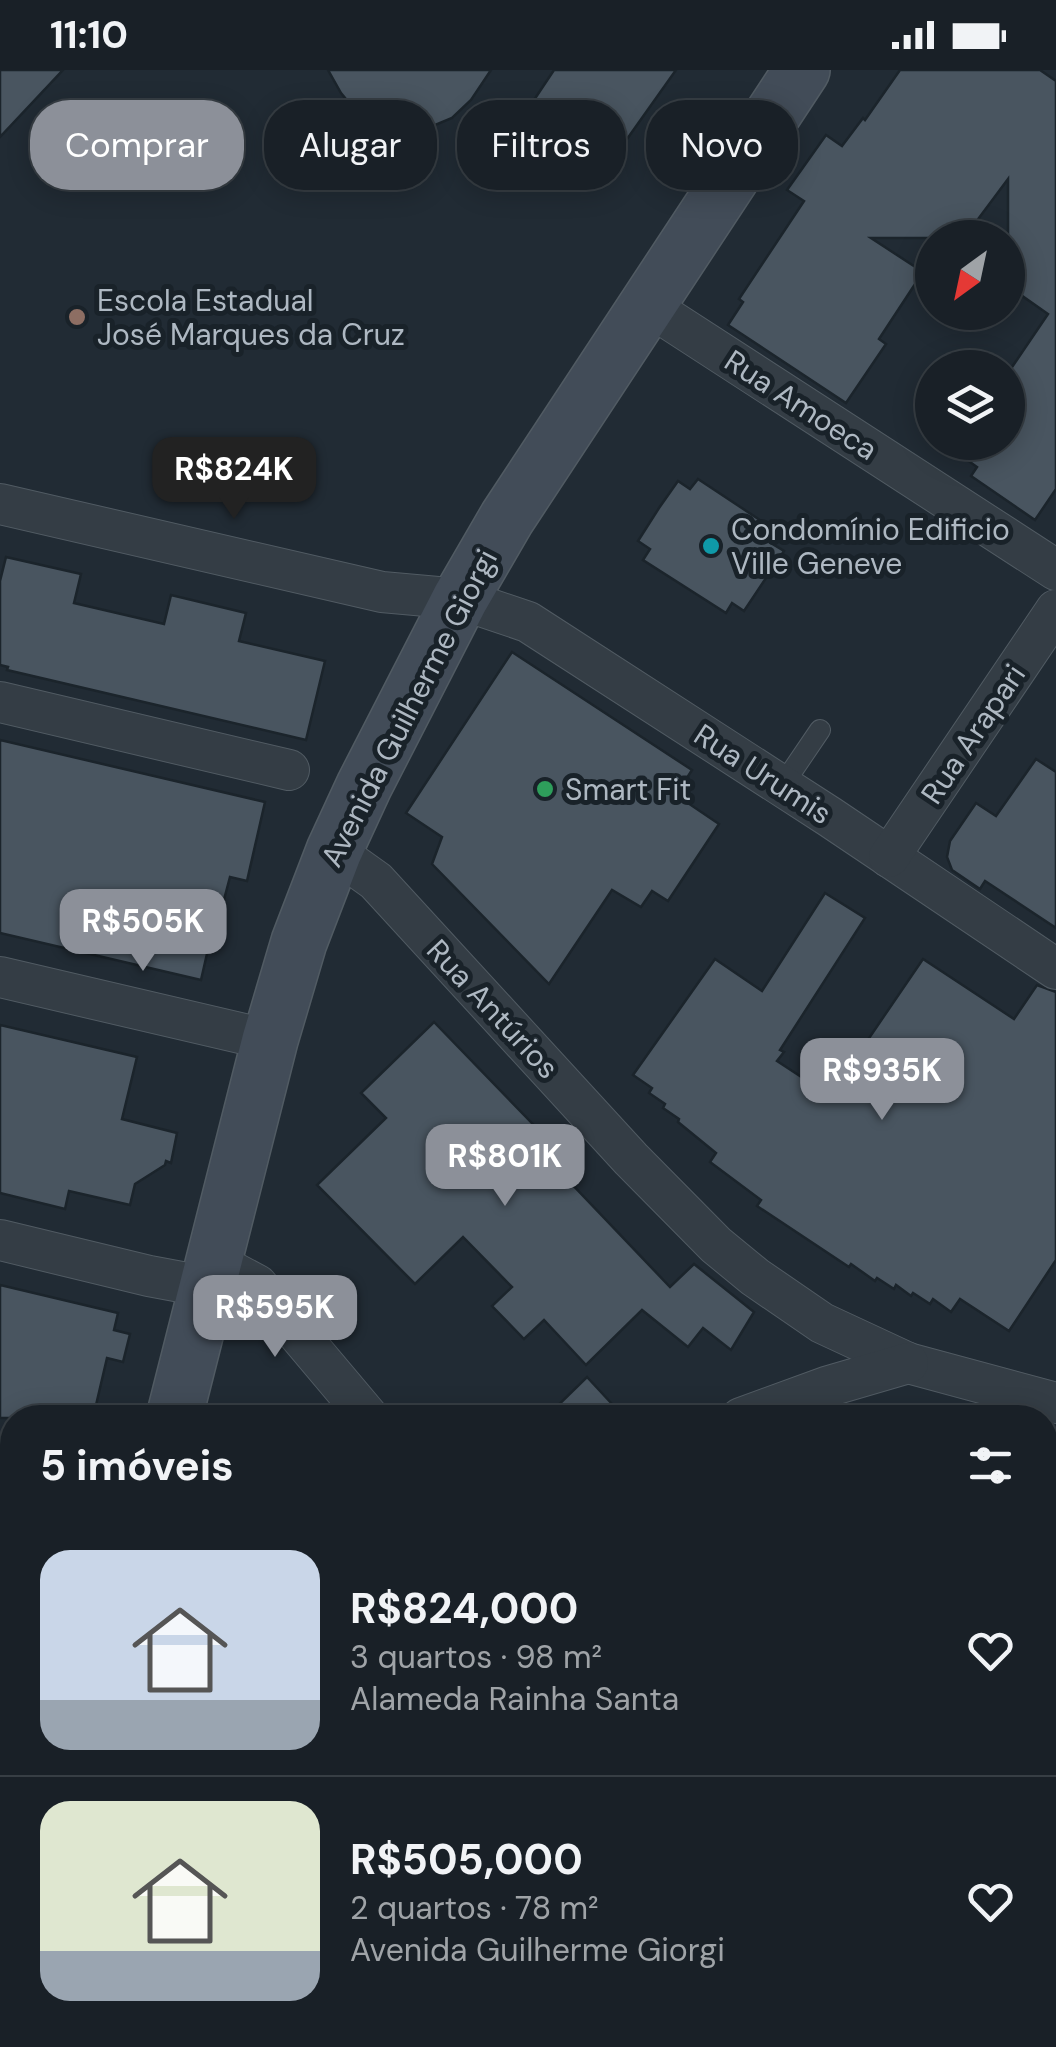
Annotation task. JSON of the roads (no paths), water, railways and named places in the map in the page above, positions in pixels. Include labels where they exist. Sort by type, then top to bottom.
[{"type":"street","name":"Avenida Guilherme Giorgi","points":[[177,1405],[270,1040],[299,942],[364,786],[460,599],[507,518],[802,70]]},
{"type":"street","name":"Rua Amoeca","points":[[647,305],[1056,570]]},
{"type":"street","name":"Rua Urumis","points":[[0,504],[382,592],[460,599],[528,622],[1056,969]]},
{"type":"street","name":"Rua Arapari","points":[[890,857],[1056,610]]},
{"type":"street","points":[[0,702],[290,770]]},
{"type":"street","name":"Rua Antúrios","points":[[334,851],[376,881],[631,1159],[716,1245],[755,1277],[822,1323],[908,1363],[1056,1403]]},
{"type":"street","points":[[0,977],[270,1040]]},
{"type":"street","points":[[0,1240],[149,1276],[211,1274],[257,1285],[358,1405]]},
{"type":"street","points":[[777,1405],[908,1363]]},
{"type":"lane","points":[[782,786],[820,730]]},
{"type":"place","name":"Escola Estadual José Marques da Cruz","points":[[77,317]]},
{"type":"place","name":"Condomínio Edificio Ville Geneve","points":[[711,546]]},
{"type":"place","name":"Smart Fit","points":[[545,789]]}]
